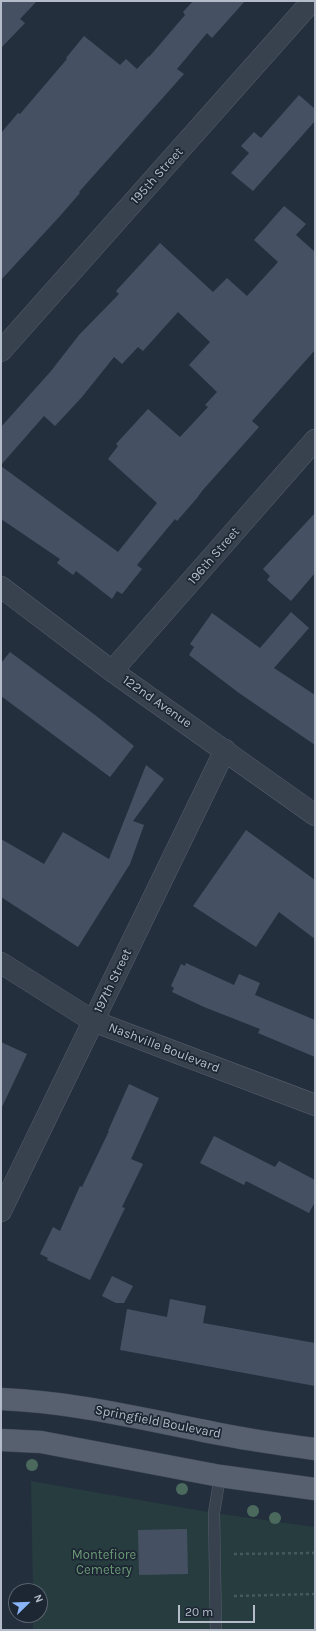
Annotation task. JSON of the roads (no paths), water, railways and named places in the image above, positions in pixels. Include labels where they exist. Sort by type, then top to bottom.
[{"type":"main road","name":"Springfield Boulevard","points":[[1,1399],[30,1400],[112,1412],[227,1436],[315,1449]]},
{"type":"main road","points":[[1,1440],[41,1442],[220,1476],[315,1490]]},
{"type":"street","name":"195th Street","points":[[1,351],[312,1]]},
{"type":"street","name":"196th Street","points":[[112,671],[315,440]]},
{"type":"street","name":"122nd Avenue","points":[[1,587],[112,671],[315,815]]},
{"type":"street","name":"197th Street","points":[[1,1211],[225,750]]},
{"type":"street","name":"Nashville Boulevard","points":[[1,963],[93,1021],[315,1105]]},
{"type":"lane","points":[[216,1630],[214,1514],[220,1476]]},
{"type":"park label","name":"Montefiore Cemetery","points":[[104,1562]]}]
